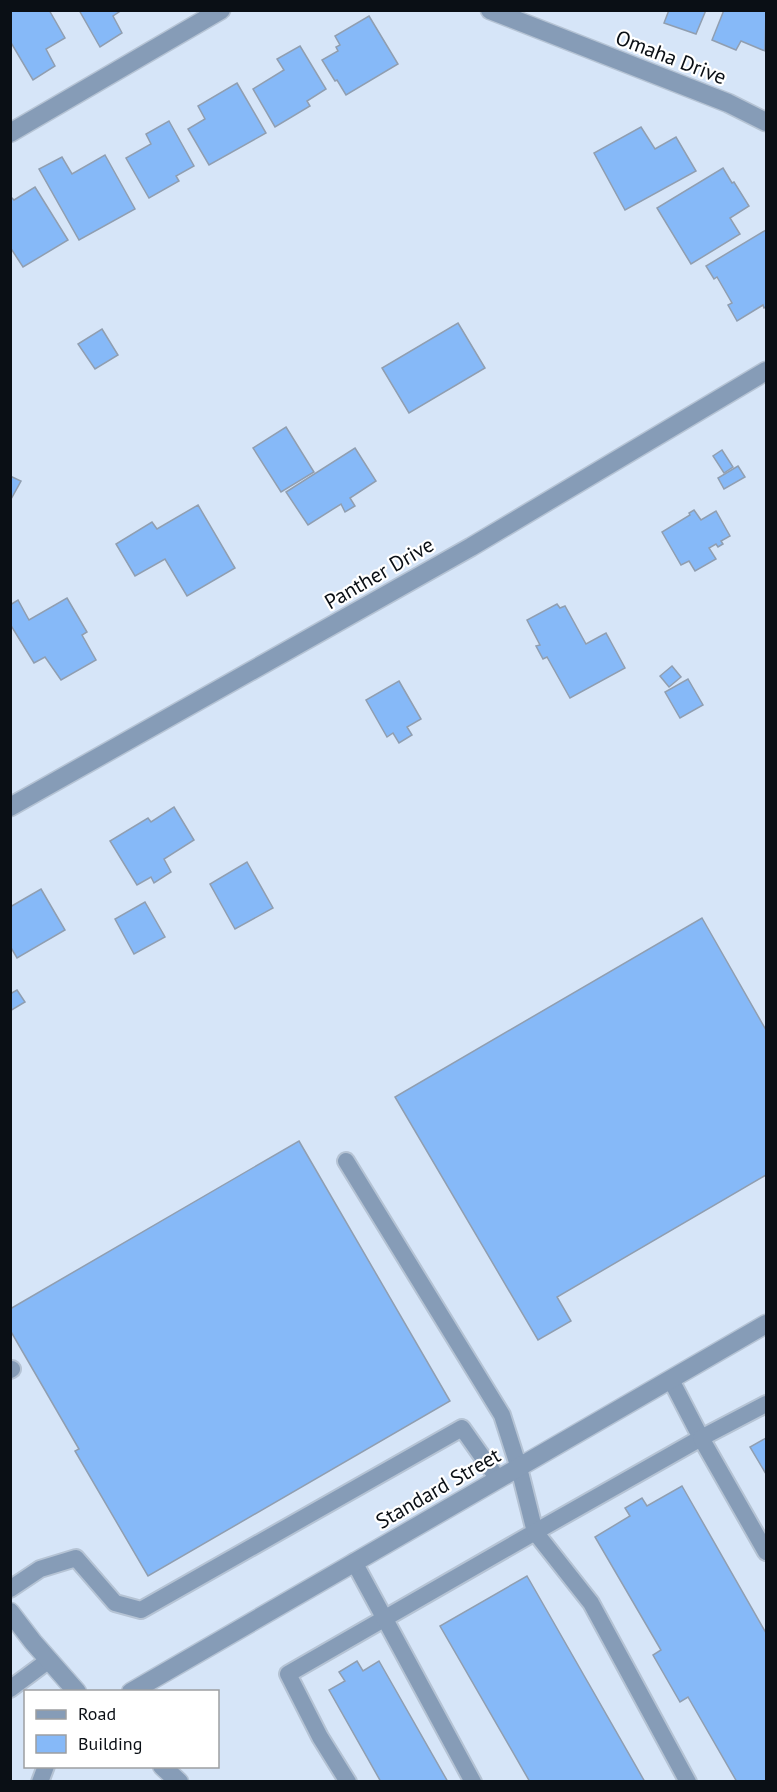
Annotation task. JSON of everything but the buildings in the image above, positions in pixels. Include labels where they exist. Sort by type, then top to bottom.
[{"type":"street","points":[[10,132],[221,10]]},
{"type":"street","name":"Omaha Drive","points":[[490,10],[728,103],[766,122]]},
{"type":"street","name":"Panther Drive","points":[[10,807],[471,546],[766,371]]},
{"type":"street","name":"Standard Street","points":[[134,1690],[766,1324]]},
{"type":"street","points":[[10,1612],[75,1690]]},
{"type":"street","points":[[163,1768],[179,1782]]},
{"type":"lane","points":[[346,1161],[502,1415],[519,1467],[535,1532],[591,1603],[688,1782]]},
{"type":"lane","points":[[671,1380],[766,1552]]},
{"type":"lane","points":[[348,1782],[320,1737],[288,1674],[701,1438],[766,1404]]},
{"type":"lane","points":[[10,1588],[40,1569],[76,1558],[115,1603],[141,1610],[462,1428],[498,1479]]},
{"type":"lane","points":[[354,1562],[473,1782]]},
{"type":"lane","points":[[10,1689],[49,1660]]},
{"type":"lane","points":[[40,1782],[46,1768]]}]
